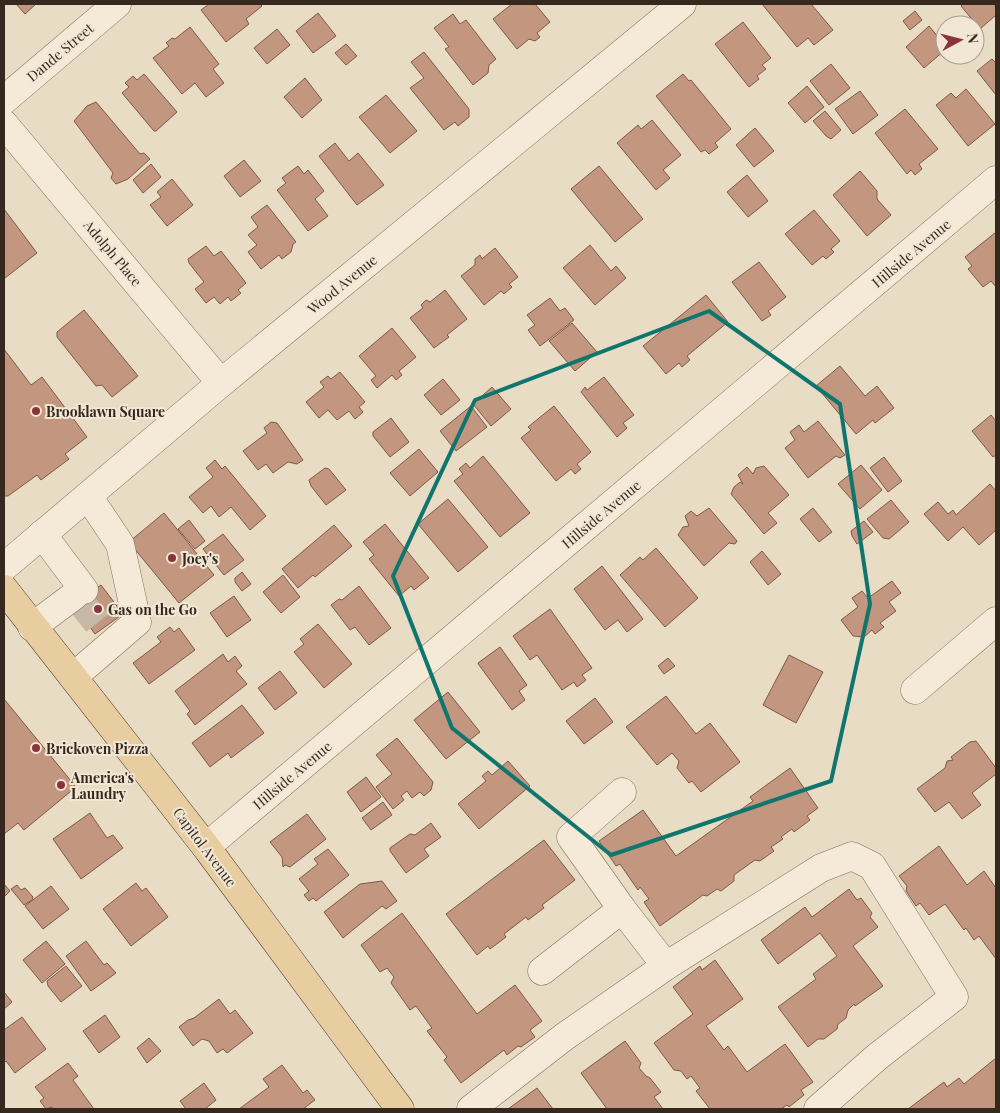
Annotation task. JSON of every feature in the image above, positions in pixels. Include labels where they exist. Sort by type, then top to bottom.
[{"type":"main road","name":"Capitol Avenue","points":[[4,589],[206,847],[400,1109]]},
{"type":"street","name":"Dande Street","points":[[4,100],[117,4]]},
{"type":"street","name":"Wood Avenue","points":[[4,567],[221,383],[682,4]]},
{"type":"street","name":"Adolph Place","points":[[4,124],[221,383]]},
{"type":"street","name":"Hillside Avenue","points":[[206,847],[996,180]]},
{"type":"street","points":[[73,677],[108,636],[137,622],[120,544],[88,496]]},
{"type":"street","points":[[42,534],[79,595]]},
{"type":"street","points":[[32,626],[124,567]]},
{"type":"street","points":[[915,690],[996,621]]},
{"type":"street","points":[[622,792],[571,837],[622,909],[666,966]]},
{"type":"street","points":[[471,1109],[564,1037],[666,966],[821,868],[852,856],[872,866],[954,997],[877,1057],[818,1109]]},
{"type":"street","points":[[542,971],[622,909]]},
{"type":"highlighted area","points":[[709,311],[840,404],[870,604],[831,781],[611,855],[452,728],[393,576],[475,400]]},
{"type":"building","points":[[16,4],[36,4],[25,14]]},
{"type":"building","points":[[209,4],[260,4],[262,6],[246,19],[249,24],[226,42],[201,10]]},
{"type":"building","points":[[512,4],[535,4],[550,22],[537,33],[540,37],[535,41],[529,39],[517,49],[493,19]]},
{"type":"building","points":[[762,4],[811,4],[833,30],[814,45],[808,38],[797,47]]},
{"type":"building","points":[[963,4],[995,4],[996,15],[985,25],[985,15],[968,15],[961,6]]},
{"type":"building","points":[[915,11],[922,20],[910,30],[903,21]]},
{"type":"building","points":[[318,13],[336,36],[313,53],[296,31]]},
{"type":"building","points":[[453,14],[460,24],[466,20],[496,59],[489,65],[488,73],[473,85],[445,49],[449,47],[434,28]]},
{"type":"building","points":[[743,22],[771,58],[762,65],[766,69],[757,76],[759,79],[749,87],[715,44]]},
{"type":"building","points":[[929,26],[935,33],[935,59],[924,68],[906,47]]},
{"type":"building","points":[[190,27],[219,64],[213,69],[224,83],[206,97],[195,83],[182,94],[153,58],[169,46],[166,43],[172,38],[175,39]]},
{"type":"building","points":[[277,29],[290,45],[267,64],[254,48]]},
{"type":"building","points":[[346,44],[357,56],[346,65],[335,53]]},
{"type":"building","points":[[424,52],[469,109],[469,117],[458,126],[455,122],[444,130],[410,88],[424,78],[411,62]]},
{"type":"building","points":[[992,59],[996,63],[996,95],[977,71]]},
{"type":"building","points":[[831,64],[850,88],[829,105],[810,81]]},
{"type":"building","points":[[144,74],[177,112],[156,131],[122,93],[129,87],[125,83],[133,76],[137,80]]},
{"type":"building","points":[[683,74],[689,81],[691,80],[731,129],[715,143],[718,147],[709,154],[705,150],[701,152],[656,96]]},
{"type":"building","points":[[305,78],[322,100],[302,118],[284,97]]},
{"type":"building","points":[[807,86],[824,107],[805,123],[788,103]]},
{"type":"building","points":[[966,89],[995,124],[968,146],[936,105],[951,93],[956,98]]},
{"type":"building","points":[[860,91],[878,115],[853,134],[835,109]]},
{"type":"building","points":[[386,95],[417,131],[390,153],[359,117]]},
{"type":"building","points":[[96,102],[140,154],[144,153],[150,159],[128,179],[116,184],[111,178],[113,173],[74,121],[87,106]]},
{"type":"building","points":[[905,109],[938,149],[919,164],[922,169],[915,175],[911,170],[907,174],[875,133]]},
{"type":"building","points":[[825,111],[841,130],[831,139],[813,121]]},
{"type":"building","points":[[652,120],[681,155],[663,170],[670,178],[656,190],[617,143],[638,125],[641,129]]},
{"type":"building","points":[[755,128],[774,151],[754,167],[736,145]]},
{"type":"building","points":[[335,143],[349,161],[358,153],[384,185],[357,205],[319,156]]},
{"type":"building","points":[[244,160],[261,181],[240,197],[224,176]]},
{"type":"building","points":[[151,164],[161,177],[143,193],[133,180]]},
{"type":"building","points":[[298,166],[304,174],[308,170],[324,191],[315,199],[328,216],[308,231],[277,190],[286,183],[282,178]]},
{"type":"building","points":[[599,166],[643,219],[615,242],[571,189]]},
{"type":"building","points":[[860,171],[877,191],[877,199],[891,215],[867,236],[833,195]]},
{"type":"building","points":[[747,175],[768,201],[748,217],[727,192]]},
{"type":"building","points":[[172,179],[193,205],[167,226],[150,205],[161,197],[157,192]]},
{"type":"building","points":[[267,205],[296,242],[293,244],[291,252],[282,259],[279,255],[261,269],[248,252],[257,245],[248,235],[258,227],[251,217]]},
{"type":"building","points":[[4,209],[37,253],[5,278],[4,277]]},
{"type":"building","points":[[814,210],[840,241],[831,249],[834,252],[826,259],[823,256],[812,265],[785,234]]},
{"type":"building","points":[[996,232],[996,287],[991,281],[983,287],[968,269],[972,266],[965,257]]},
{"type":"building","points":[[590,245],[611,271],[616,266],[626,278],[595,305],[563,268]]},
{"type":"building","points":[[206,246],[214,256],[221,251],[246,283],[238,290],[241,293],[231,301],[228,297],[220,304],[214,297],[206,303],[195,289],[204,282],[188,259]]},
{"type":"building","points":[[495,248],[518,277],[509,284],[512,287],[504,294],[501,291],[484,305],[461,276],[475,265],[475,259],[480,255],[482,259]]},
{"type":"building","points":[[759,262],[786,297],[768,311],[771,315],[762,321],[732,282]]},
{"type":"building","points":[[445,290],[467,319],[447,335],[449,337],[434,348],[410,318],[423,308],[421,305],[426,300],[430,302]]},
{"type":"building","points":[[706,295],[728,322],[687,356],[690,360],[682,367],[679,363],[666,374],[643,346]]},
{"type":"building","points":[[550,298],[560,311],[565,308],[574,320],[540,346],[528,330],[535,325],[527,315]]},
{"type":"building","points":[[84,310],[138,376],[112,397],[102,385],[96,386],[57,337],[57,332]]},
{"type":"building","points":[[572,323],[597,352],[575,371],[549,341]]},
{"type":"building","points":[[392,328],[416,357],[399,371],[402,375],[396,380],[392,375],[377,388],[371,380],[376,376],[359,356]]},
{"type":"building","name":"Brooklawn Square","points":[[4,349],[31,385],[42,377],[87,437],[65,454],[69,459],[41,480],[37,475],[8,496],[4,496]]},
{"type":"building","points":[[840,366],[865,396],[877,386],[894,408],[875,423],[873,420],[856,434],[816,386]]},
{"type":"building","points":[[340,372],[365,402],[359,407],[363,412],[355,419],[349,411],[337,420],[328,410],[319,418],[306,402],[324,387],[320,382],[328,376],[331,379]]},
{"type":"building","points":[[604,377],[634,415],[623,423],[627,428],[617,437],[581,392],[585,387],[587,390]]},
{"type":"building","points":[[443,379],[460,400],[441,415],[424,395]]},
{"type":"building","points":[[492,387],[511,409],[491,426],[473,404]]},
{"type":"building","points":[[471,406],[487,427],[456,451],[440,431]]},
{"type":"building","points":[[554,406],[591,452],[577,464],[581,469],[575,474],[571,469],[556,481],[521,438],[531,430],[528,427]]},
{"type":"building","points":[[991,415],[996,421],[996,455],[993,457],[972,431]]},
{"type":"building","points":[[391,418],[409,442],[390,457],[373,436],[373,432]]},
{"type":"building","points":[[818,421],[845,455],[840,458],[836,456],[808,478],[785,448],[795,440],[790,432],[799,425],[804,432]]},
{"type":"building","points":[[271,422],[277,423],[303,460],[297,464],[288,462],[273,473],[266,464],[258,470],[243,451],[267,433],[264,428]]},
{"type":"building","points":[[419,449],[438,472],[410,496],[390,473]]},
{"type":"building","points":[[483,456],[530,513],[500,537],[454,481],[463,474],[459,469],[466,463],[470,468]]},
{"type":"building","points":[[884,457],[902,481],[888,492],[870,468]]},
{"type":"building","points":[[215,460],[222,469],[225,466],[266,516],[250,530],[231,507],[219,517],[211,506],[203,513],[189,497],[213,477],[206,468]]},
{"type":"building","points":[[861,465],[882,490],[860,509],[838,484]]},
{"type":"building","points":[[764,466],[789,495],[768,513],[777,523],[764,534],[731,494],[734,487],[740,482],[743,484],[738,475],[747,467],[753,474],[756,468]]},
{"type":"building","points":[[325,468],[329,469],[346,490],[326,505],[311,486],[309,480]]},
{"type":"building","points":[[990,484],[996,491],[996,530],[979,545],[963,527],[948,541],[924,514],[938,502],[948,514],[953,510],[956,515]]},
{"type":"building","points":[[448,499],[488,547],[458,572],[418,524]]},
{"type":"building","points":[[891,500],[909,522],[889,539],[883,538],[867,519]]},
{"type":"building","points":[[709,508],[737,541],[735,544],[729,543],[704,566],[678,535],[683,527],[689,526],[685,516],[691,511],[697,516]]},
{"type":"building","points":[[813,508],[832,532],[819,542],[800,519]]},
{"type":"building","name":"Joey's","points":[[164,513],[214,575],[179,603],[129,542]]},
{"type":"building","points":[[189,520],[205,541],[195,549],[178,529]]},
{"type":"building","points":[[864,521],[873,532],[857,544],[851,531]]},
{"type":"building","points":[[385,524],[429,578],[414,590],[411,586],[399,596],[369,559],[374,555],[363,542]]},
{"type":"building","points":[[334,525],[352,546],[315,577],[313,575],[298,588],[282,569]]},
{"type":"building","points":[[223,534],[244,560],[224,575],[203,549]]},
{"type":"building","points":[[656,548],[698,598],[665,627],[620,575],[640,557],[643,560]]},
{"type":"building","points":[[762,551],[781,574],[768,585],[750,562]]},
{"type":"building","points":[[602,566],[643,619],[627,632],[618,620],[605,630],[574,589]]},
{"type":"building","points":[[242,572],[251,584],[242,591],[235,582],[235,578]]},
{"type":"building","points":[[283,575],[300,597],[281,613],[263,592]]},
{"type":"building","points":[[892,581],[901,593],[889,602],[896,611],[880,623],[884,627],[875,634],[872,630],[864,637],[853,636],[841,620],[858,607],[852,598],[862,591],[868,598]]},
{"type":"building","name":"Gas on the Go","points":[[101,585],[123,614],[95,634],[74,605]]},
{"type":"building","points":[[359,586],[391,628],[369,645],[355,627],[350,630],[331,605],[339,599],[342,600]]},
{"type":"building","points":[[234,596],[251,620],[227,637],[210,613]]},
{"type":"building","points":[[550,609],[592,668],[582,675],[586,680],[577,687],[574,682],[562,690],[537,655],[530,660],[513,636]]},
{"type":"building","points":[[318,624],[352,664],[324,688],[294,652],[304,644],[300,639]]},
{"type":"building","points":[[170,627],[174,632],[179,628],[195,650],[149,684],[133,663],[161,642],[157,637]]},
{"type":"building","points":[[500,647],[527,685],[519,691],[525,700],[512,710],[478,663]]},
{"type":"building","points":[[223,654],[228,662],[235,656],[242,666],[236,671],[247,684],[195,725],[187,714],[190,711],[175,691]]},
{"type":"building","points":[[789,655],[823,672],[796,723],[763,705]]},
{"type":"building","points":[[668,658],[675,666],[664,674],[658,666]]},
{"type":"building","points":[[280,671],[297,693],[275,710],[258,688]]},
{"type":"building","points":[[448,692],[480,732],[446,759],[414,720]]},
{"type":"building","points":[[666,696],[696,734],[710,723],[740,762],[701,792],[692,781],[689,783],[677,768],[679,761],[672,753],[657,765],[626,727]]},
{"type":"building","points":[[595,698],[613,722],[584,744],[566,721]]},
{"type":"building","points":[[4,699],[76,787],[24,830],[18,823],[4,834]]},
{"type":"building","points":[[242,705],[264,733],[231,758],[228,753],[210,767],[192,743]]},
{"type":"building","points":[[397,738],[433,782],[431,790],[424,796],[420,792],[412,798],[407,791],[401,796],[404,800],[393,809],[376,787],[392,774],[376,755]]},
{"type":"building","points":[[976,741],[996,768],[996,774],[972,793],[981,805],[962,819],[949,802],[935,812],[917,789],[945,768],[947,761],[953,760],[951,757],[970,742]]},
{"type":"building","points":[[508,761],[530,786],[479,829],[458,804],[486,781],[482,776],[488,771],[492,775]]},
{"type":"building","points":[[790,768],[818,808],[807,816],[810,820],[794,832],[792,829],[781,837],[783,839],[771,847],[774,851],[760,861],[755,860],[734,875],[734,881],[721,891],[717,889],[707,896],[703,895],[660,926],[644,902],[649,899],[640,887],[638,890],[620,864],[616,866],[599,841],[643,810],[676,856],[753,801],[750,797]]},
{"type":"building","points":[[366,777],[381,797],[361,812],[347,792]]},
{"type":"building","points":[[383,802],[392,815],[371,830],[362,818]]},
{"type":"building","points":[[90,813],[107,838],[113,835],[123,848],[81,879],[53,839]]},
{"type":"building","points":[[307,814],[326,839],[290,867],[285,865],[283,867],[282,857],[270,842]]},
{"type":"building","points":[[431,823],[441,837],[424,849],[429,856],[406,873],[390,851],[390,848],[410,834],[415,835]]},
{"type":"building","points":[[544,840],[575,880],[542,905],[544,908],[528,920],[526,917],[504,934],[506,937],[490,949],[488,946],[477,955],[446,914]]},
{"type":"building","points":[[939,846],[967,885],[984,871],[996,888],[996,959],[979,936],[974,940],[966,928],[964,930],[945,904],[929,915],[920,903],[916,906],[906,891],[907,886],[899,876]]},
{"type":"building","points":[[328,849],[349,875],[316,901],[313,898],[309,901],[304,895],[309,891],[299,879],[318,864],[314,859]]},
{"type":"building","points":[[382,881],[397,901],[386,909],[382,906],[343,938],[324,912],[360,884]]},
{"type":"building","points":[[136,883],[142,891],[146,888],[168,917],[131,946],[103,909]]},
{"type":"building","points":[[4,884],[10,891],[4,897]]},
{"type":"building","points":[[17,885],[21,890],[25,888],[33,897],[32,900],[24,905],[11,889]]},
{"type":"building","points":[[51,886],[69,909],[43,929],[25,906]]},
{"type":"building","points":[[849,889],[857,900],[861,898],[872,913],[870,917],[878,927],[853,946],[883,986],[855,1006],[854,1004],[848,1010],[846,1018],[838,1024],[837,1029],[824,1039],[818,1039],[808,1047],[778,1007],[816,979],[813,974],[837,956],[820,933],[778,964],[761,940],[805,907],[812,917]]},
{"type":"building","points":[[402,913],[477,1014],[515,985],[542,1021],[530,1030],[535,1037],[521,1047],[518,1046],[507,1055],[504,1050],[461,1083],[444,1060],[447,1057],[427,1031],[432,1028],[416,1006],[410,1010],[391,983],[394,977],[387,968],[380,972],[361,945]]},
{"type":"building","points":[[46,941],[65,964],[42,983],[23,960]]},
{"type":"building","points":[[86,941],[104,965],[107,963],[116,973],[91,991],[66,956]]},
{"type":"building","points":[[715,960],[743,999],[706,1026],[724,1050],[728,1046],[747,1072],[785,1044],[813,1082],[801,1090],[804,1095],[789,1107],[787,1105],[781,1109],[710,1109],[696,1091],[700,1088],[691,1076],[687,1079],[681,1071],[674,1070],[654,1043],[693,1014],[673,987],[700,966],[702,970]]},
{"type":"building","points":[[66,966],[82,986],[61,1002],[48,986],[47,981]]},
{"type":"building","points":[[4,992],[12,1002],[4,1009]]},
{"type":"building","points":[[219,999],[230,1014],[235,1010],[253,1033],[227,1053],[223,1049],[217,1053],[209,1041],[202,1039],[193,1046],[179,1027]]},
{"type":"building","points":[[105,1015],[120,1037],[99,1053],[83,1031]]},
{"type":"building","points":[[22,1017],[46,1049],[15,1073],[6,1061],[4,1063],[4,1030]]},
{"type":"building","points":[[149,1038],[161,1051],[147,1063],[137,1048]]},
{"type":"building","points":[[625,1041],[641,1063],[639,1068],[661,1092],[654,1097],[663,1109],[607,1109],[581,1073]]},
{"type":"building","points":[[996,1058],[996,1109],[908,1109],[944,1082],[947,1087],[959,1078],[964,1084]]},
{"type":"building","points":[[68,1063],[78,1076],[73,1080],[94,1109],[53,1109],[52,1107],[46,1109],[40,1101],[44,1098],[35,1087]]},
{"type":"building","points":[[282,1065],[303,1093],[307,1090],[315,1100],[303,1109],[239,1109],[269,1087],[263,1079]]},
{"type":"building","points":[[204,1083],[216,1100],[205,1109],[186,1109],[180,1101]]},
{"type":"building","points":[[537,1088],[553,1109],[508,1109]]},
{"type":"tunnel","points":[[80,601],[102,629]]},
{"type":"place","name":"Brooklawn Square","points":[[36,411]]},
{"type":"place","name":"Joey's","points":[[172,558]]},
{"type":"place","name":"Gas on the Go","points":[[98,609]]},
{"type":"place","name":"Brickoven Pizza","points":[[36,748]]},
{"type":"place","name":"America's Laundry","points":[[61,785]]}]
